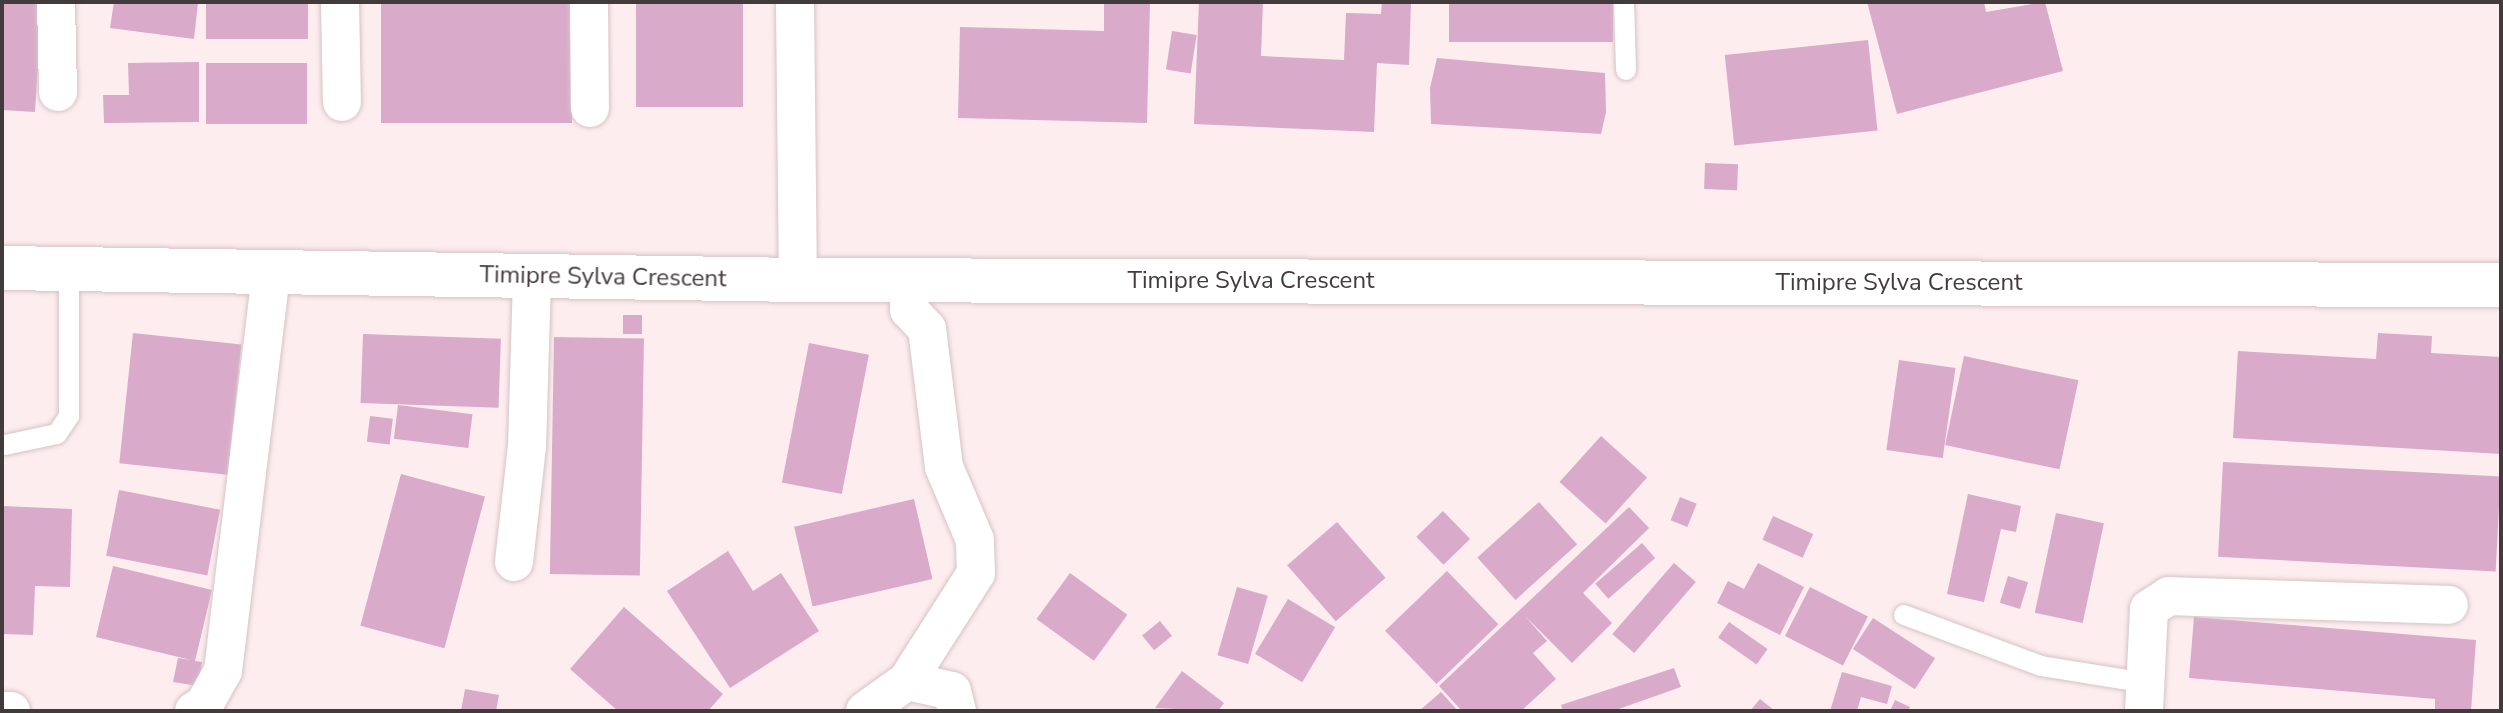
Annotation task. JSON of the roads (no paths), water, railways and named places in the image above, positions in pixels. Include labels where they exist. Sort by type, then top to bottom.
[{"type":"street","points":[[56,2],[58,92]]},
{"type":"street","points":[[340,2],[342,102]]},
{"type":"street","points":[[589,2],[590,108]]},
{"type":"street","points":[[795,2],[798,280]]},
{"type":"street","name":"Timipre Sylva Crescent","points":[[2,268],[909,281],[2501,285]]},
{"type":"street","points":[[194,711],[204,705],[223,671],[271,272]]},
{"type":"street","points":[[514,562],[527,447],[532,276]]},
{"type":"street","points":[[865,711],[907,681],[976,573],[975,540],[944,467],[927,329],[909,310],[909,281]]},
{"type":"street","points":[[2145,697],[2149,609],[2169,596],[2449,605]]},
{"type":"street","points":[[907,681],[952,691],[957,711]]},
{"type":"street","points":[[2,711],[11,711]]},
{"type":"lane","points":[[1624,2],[1626,70]]},
{"type":"lane","points":[[5,445],[57,434],[69,416],[69,269]]},
{"type":"lane","points":[[1904,615],[2041,666],[2145,697]]}]
